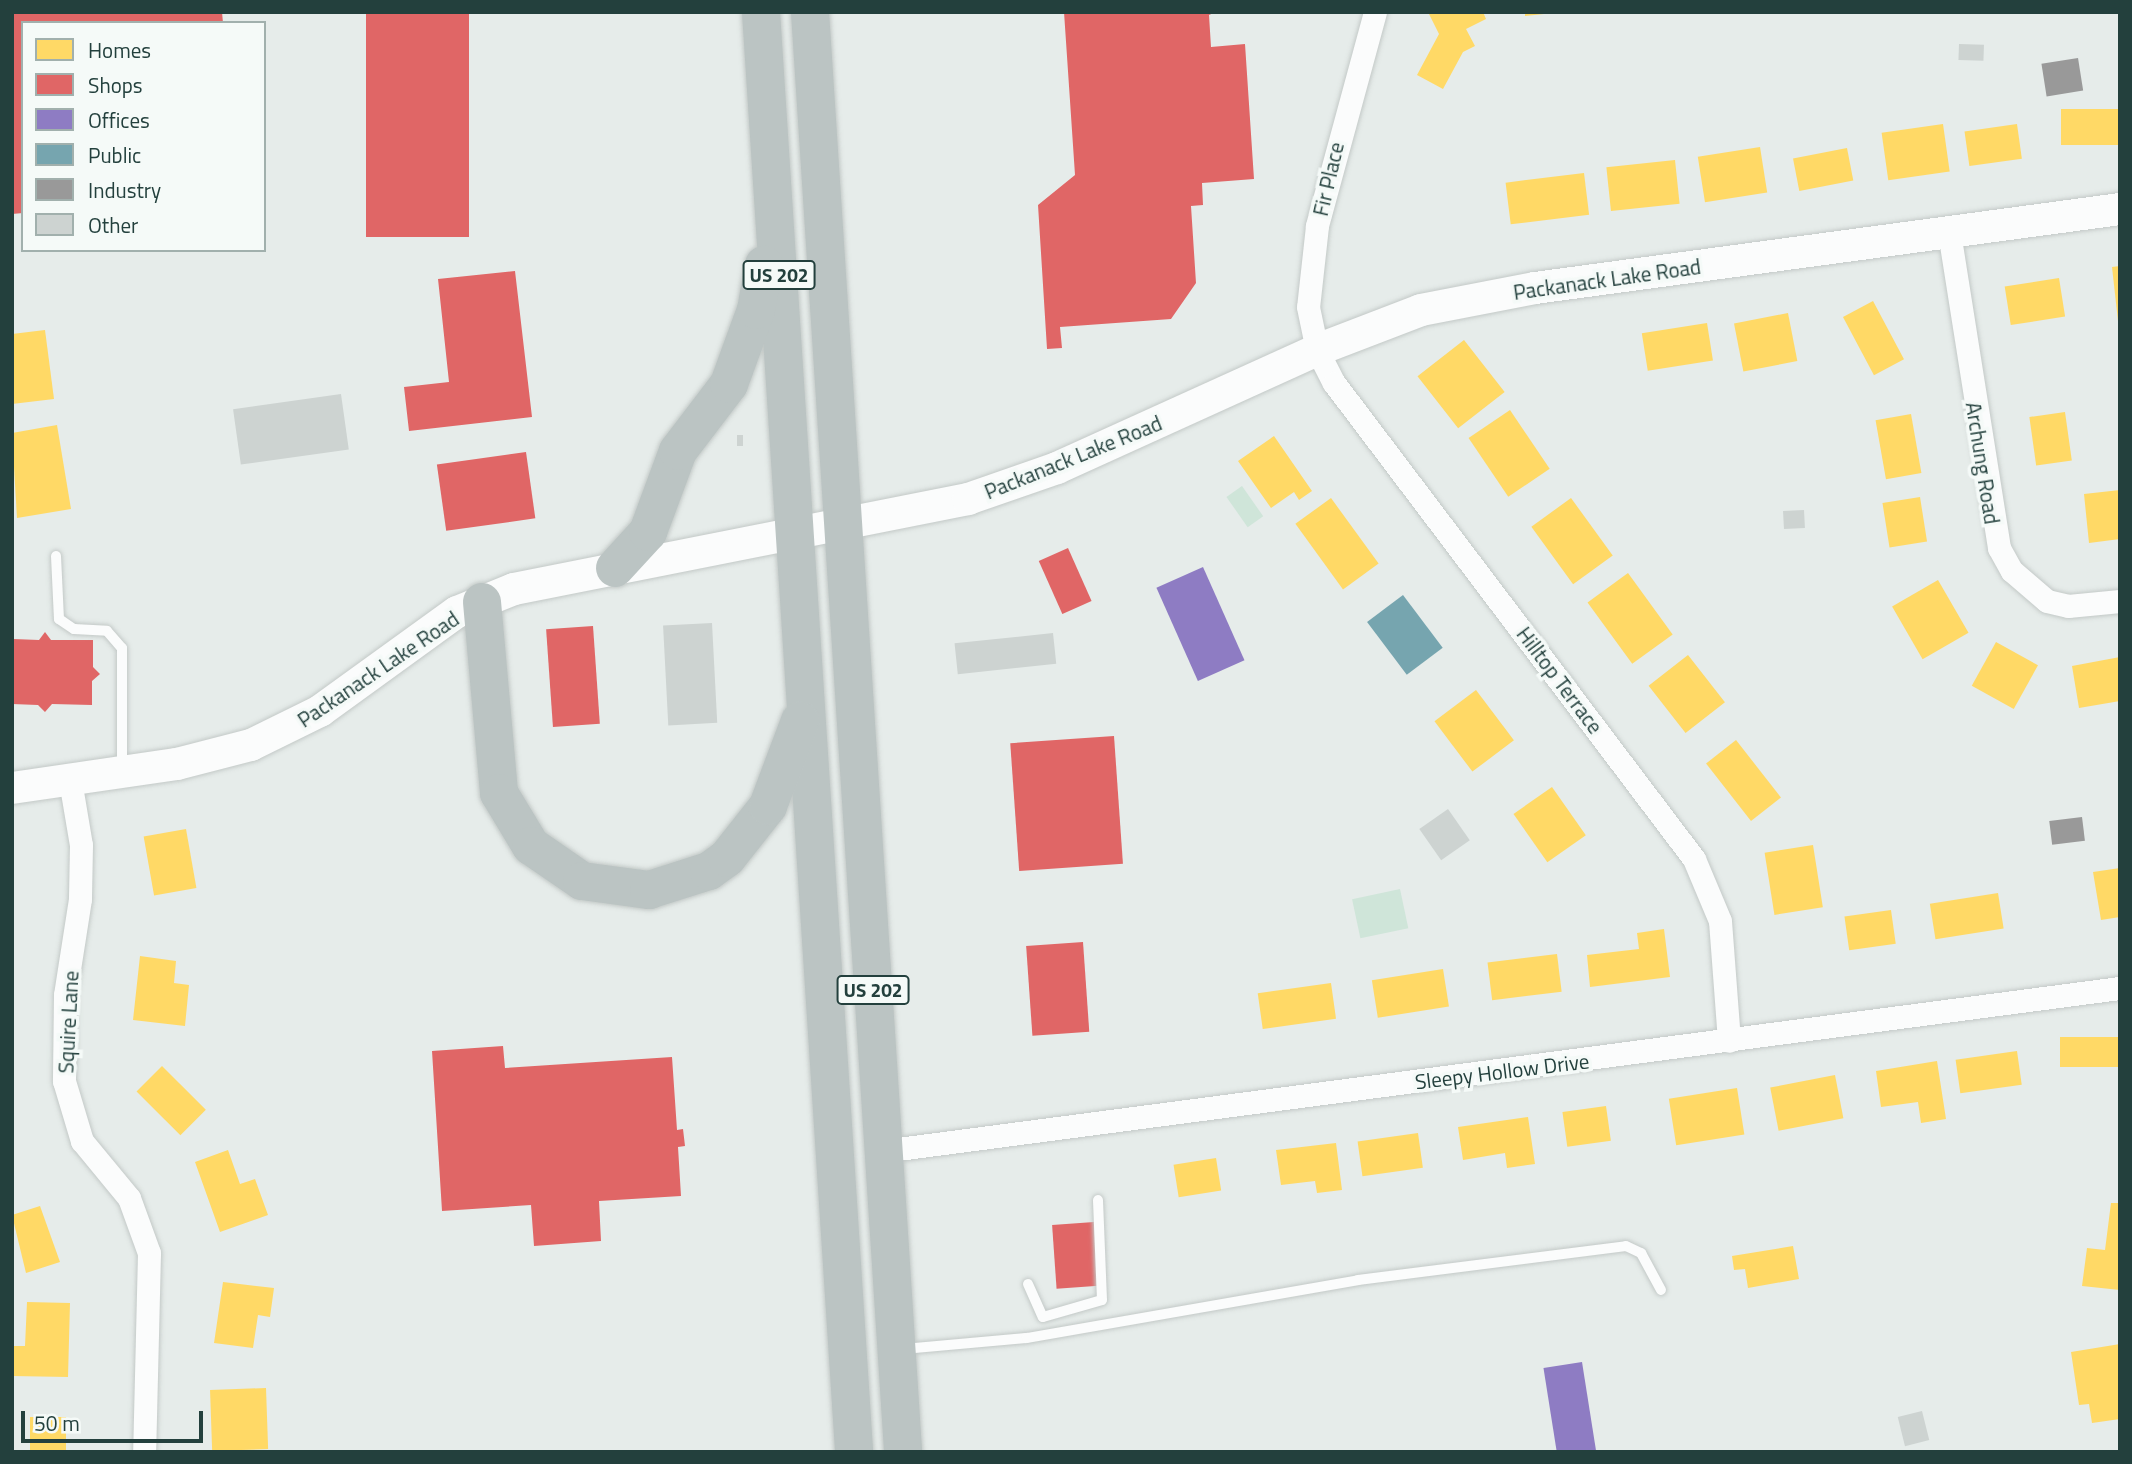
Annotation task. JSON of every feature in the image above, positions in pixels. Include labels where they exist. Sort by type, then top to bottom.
[{"type":"highway","name":"US 202","points":[[761,12],[854,1452]]},
{"type":"highway","name":"US 202","points":[[810,12],[903,1452]]},
{"type":"highway","points":[[615,568],[648,532],[678,451],[729,384],[757,310],[774,201]]},
{"type":"highway","points":[[482,602],[499,793],[531,846],[582,881],[649,890],[709,871],[727,858],[768,806],[805,709]]},
{"type":"street","name":"Fir Place","points":[[1317,350],[1308,307],[1317,226],[1375,12]]},
{"type":"street","name":"Packanack Lake Road","points":[[12,788],[215,757],[284,732],[425,633],[482,602],[615,568],[844,528],[1023,482],[1317,350],[1463,301],[2120,209]]},
{"type":"street","name":"Archung Road","points":[[1949,232],[1999,548],[2012,571],[2047,601],[2068,606],[2120,601]]},
{"type":"street","name":"Hilltop Terrace","points":[[1317,350],[1334,383],[1694,859],[1720,921],[1729,1041]]},
{"type":"street","name":"Squire Lane","points":[[70,780],[81,845],[80,899],[65,995],[64,1081],[82,1141],[129,1198],[149,1253],[144,1452]]},
{"type":"street","name":"Sleepy Hollow Drive","points":[[883,1151],[2120,988]]},
{"type":"lane","points":[[56,556],[59,619],[74,629],[107,631],[122,648],[122,772]]},
{"type":"lane","points":[[1028,1284],[1043,1317],[1102,1300],[1098,1200]]},
{"type":"lane","points":[[896,1350],[1027,1338],[1358,1280],[1626,1246],[1641,1253],[1661,1290]]},
{"type":"green space","points":[[1242,486],[1263,516],[1248,527],[1226,497]]},
{"type":"green space","points":[[1400,889],[1408,928],[1360,938],[1352,899]]},
{"type":"building: Homes","points":[[1428,12],[1483,12],[1486,19],[1466,29],[1475,46],[1463,52],[1443,89],[1417,75],[1439,34]]},
{"type":"building: Homes","points":[[1525,12],[1544,12],[1544,14],[1525,16]]},
{"type":"building: Homes","points":[[2061,109],[2120,109],[2120,145],[2061,145]]},
{"type":"building: Homes","points":[[1943,124],[1950,172],[1888,180],[1882,133]]},
{"type":"building: Homes","points":[[2017,124],[2022,159],[1969,166],[1965,131]]},
{"type":"building: Homes","points":[[1760,147],[1767,192],[1705,202],[1698,157]]},
{"type":"building: Homes","points":[[1847,148],[1853,180],[1799,191],[1793,158]]},
{"type":"building: Homes","points":[[1675,160],[1680,204],[1611,211],[1606,167]]},
{"type":"building: Homes","points":[[1584,173],[1589,215],[1511,224],[1506,183]]},
{"type":"building: Homes","points":[[2120,266],[2120,321],[2118,321],[2112,267]]},
{"type":"building: Homes","points":[[2059,278],[2065,317],[2011,325],[2005,287]]},
{"type":"building: Homes","points":[[1873,301],[1904,359],[1874,375],[1843,317]]},
{"type":"building: Homes","points":[[1788,313],[1797,361],[1743,372],[1734,323]]},
{"type":"building: Homes","points":[[1707,323],[1713,361],[1648,371],[1642,333]]},
{"type":"building: Homes","points":[[45,330],[54,399],[12,404],[12,334]]},
{"type":"building: Homes","points":[[1464,340],[1505,392],[1458,428],[1418,376]]},
{"type":"building: Homes","points":[[1510,410],[1550,469],[1508,497],[1469,438]]},
{"type":"building: Homes","points":[[2065,412],[2072,461],[2036,466],[2029,417]]},
{"type":"building: Homes","points":[[1911,414],[1921,473],[1886,479],[1876,420]]},
{"type":"building: Homes","points":[[57,425],[71,509],[17,518],[12,433]]},
{"type":"building: Homes","points":[[1274,436],[1312,491],[1299,500],[1294,492],[1271,508],[1238,461]]},
{"type":"building: Homes","points":[[2120,490],[2120,539],[2089,543],[2084,494]]},
{"type":"building: Homes","points":[[1920,497],[1927,541],[1890,547],[1882,503]]},
{"type":"building: Homes","points":[[1331,498],[1379,564],[1343,589],[1295,524]]},
{"type":"building: Homes","points":[[1571,498],[1613,555],[1573,584],[1531,527]]},
{"type":"building: Homes","points":[[1628,573],[1673,634],[1632,664],[1588,602]]},
{"type":"building: Homes","points":[[1938,580],[1968,633],[1923,659],[1892,606]]},
{"type":"building: Homes","points":[[1996,642],[2038,665],[2014,709],[1972,686]]},
{"type":"building: Homes","points":[[1688,655],[1725,702],[1686,733],[1649,686]]},
{"type":"building: Homes","points":[[2120,657],[2120,701],[2079,708],[2072,666]]},
{"type":"building: Homes","points":[[1476,690],[1514,740],[1472,772],[1434,721]]},
{"type":"building: Homes","points":[[1736,740],[1781,798],[1751,821],[1706,763]]},
{"type":"building: Homes","points":[[1552,787],[1586,835],[1547,862],[1513,814]]},
{"type":"building: Homes","points":[[186,829],[196,888],[154,896],[144,836]]},
{"type":"building: Homes","points":[[1813,845],[1823,907],[1774,915],[1765,853]]},
{"type":"building: Homes","points":[[2120,868],[2120,917],[2101,920],[2093,872]]},
{"type":"building: Homes","points":[[1998,893],[2004,929],[1935,939],[1930,904]]},
{"type":"building: Homes","points":[[1891,910],[1896,944],[1849,950],[1844,917]]},
{"type":"building: Homes","points":[[1664,929],[1670,977],[1590,987],[1587,955],[1639,949],[1637,933]]},
{"type":"building: Homes","points":[[1557,954],[1562,992],[1492,1000],[1488,963]]},
{"type":"building: Homes","points":[[140,956],[176,961],[174,983],[189,985],[185,1026],[133,1020]]},
{"type":"building: Homes","points":[[1443,969],[1449,1007],[1378,1018],[1372,980]]},
{"type":"building: Homes","points":[[1331,983],[1336,1019],[1263,1029],[1258,993]]},
{"type":"building: Homes","points":[[2060,1037],[2120,1037],[2120,1067],[2060,1067]]},
{"type":"building: Homes","points":[[2017,1051],[2022,1085],[1960,1093],[1956,1060]]},
{"type":"building: Homes","points":[[1937,1061],[1946,1119],[1921,1123],[1918,1102],[1881,1107],[1876,1071]]},
{"type":"building: Homes","points":[[162,1066],[206,1110],[180,1135],[137,1091]]},
{"type":"building: Homes","points":[[1835,1075],[1843,1118],[1779,1131],[1770,1088]]},
{"type":"building: Homes","points":[[1737,1088],[1744,1134],[1676,1145],[1669,1099]]},
{"type":"building: Homes","points":[[1606,1106],[1611,1141],[1567,1147],[1562,1112]]},
{"type":"building: Homes","points":[[1528,1117],[1535,1164],[1507,1168],[1505,1153],[1463,1160],[1458,1127]]},
{"type":"building: Homes","points":[[1418,1133],[1423,1168],[1362,1176],[1358,1141]]},
{"type":"building: Homes","points":[[1336,1143],[1342,1190],[1317,1193],[1315,1181],[1281,1185],[1276,1150]]},
{"type":"building: Homes","points":[[228,1150],[240,1184],[255,1179],[268,1215],[220,1232],[195,1162]]},
{"type":"building: Homes","points":[[1216,1158],[1221,1191],[1179,1197],[1174,1165]]},
{"type":"building: Homes","points":[[2111,1203],[2120,1203],[2120,1290],[2082,1286],[2087,1248],[2105,1250]]},
{"type":"building: Homes","points":[[40,1206],[60,1262],[26,1273],[12,1215]]},
{"type":"building: Homes","points":[[1793,1246],[1799,1279],[1748,1288],[1745,1269],[1734,1270],[1732,1256]]},
{"type":"building: Homes","points":[[223,1282],[274,1288],[270,1317],[258,1315],[253,1348],[214,1343]]},
{"type":"building: Homes","points":[[27,1302],[70,1303],[68,1377],[12,1376],[12,1346],[25,1346]]},
{"type":"building: Homes","points":[[2120,1344],[2120,1419],[2092,1423],[2089,1404],[2079,1405],[2071,1352]]},
{"type":"building: Homes","points":[[266,1388],[268,1449],[212,1451],[210,1390]]},
{"type":"building: Homes","points":[[30,1417],[66,1417],[66,1452],[30,1452]]},
{"type":"building: Shops","points":[[12,12],[222,12],[223,21],[21,21],[21,213],[12,214]]},
{"type":"building: Shops","points":[[366,12],[469,12],[469,237],[366,237]]},
{"type":"building: Shops","points":[[1064,12],[1216,12],[1209,15],[1211,47],[1245,44],[1254,179],[1202,183],[1203,205],[1191,206],[1196,283],[1171,319],[1060,327],[1062,348],[1047,349],[1038,205],[1075,175]]},
{"type":"building: Shops","points":[[515,271],[532,417],[409,431],[404,387],[449,382],[438,279]]},
{"type":"building: Shops","points":[[526,452],[535,518],[446,531],[437,465]]},
{"type":"building: Shops","points":[[1068,548],[1092,601],[1062,614],[1039,561]]},
{"type":"building: Shops","points":[[593,626],[600,724],[553,727],[546,629]]},
{"type":"building: Shops","points":[[45,632],[51,640],[93,640],[93,667],[100,674],[92,681],[92,705],[52,704],[45,712],[38,705],[12,704],[13,639],[39,640]]},
{"type":"building: Shops","points":[[1114,736],[1123,864],[1019,871],[1010,743]]},
{"type":"building: Shops","points":[[1083,942],[1089,1032],[1032,1036],[1026,946]]},
{"type":"building: Shops","points":[[503,1046],[505,1068],[672,1057],[677,1130],[683,1129],[685,1146],[678,1147],[681,1196],[599,1201],[601,1241],[534,1246],[531,1205],[442,1211],[432,1051]]},
{"type":"building: Shops","points":[[1094,1222],[1098,1286],[1057,1289],[1052,1225]]},
{"type":"building: Offices","points":[[1203,567],[1244,660],[1198,681],[1156,588]]},
{"type":"building: Offices","points":[[1582,1362],[1596,1452],[1557,1452],[1543,1368]]},
{"type":"building: Public","points":[[1403,595],[1443,648],[1407,675],[1367,622]]},
{"type":"building: Industry","points":[[2078,58],[2083,91],[2047,96],[2041,64]]},
{"type":"building: Industry","points":[[2082,817],[2085,841],[2052,845],[2049,821]]},
{"type":"building: Other","points":[[1959,44],[1984,45],[1983,61],[1958,60]]},
{"type":"building: Other","points":[[341,394],[349,449],[241,465],[233,409]]},
{"type":"building: Other","points":[[737,435],[743,435],[743,446],[737,446]]},
{"type":"building: Other","points":[[1804,510],[1805,528],[1784,529],[1783,511]]},
{"type":"building: Other","points":[[712,623],[717,723],[668,725],[663,626]]},
{"type":"building: Other","points":[[1053,633],[1056,664],[958,674],[955,643]]},
{"type":"building: Other","points":[[1448,809],[1470,840],[1441,860],[1419,829]]},
{"type":"building: Other","points":[[1922,1411],[1929,1440],[1905,1446],[1898,1417]]}]
